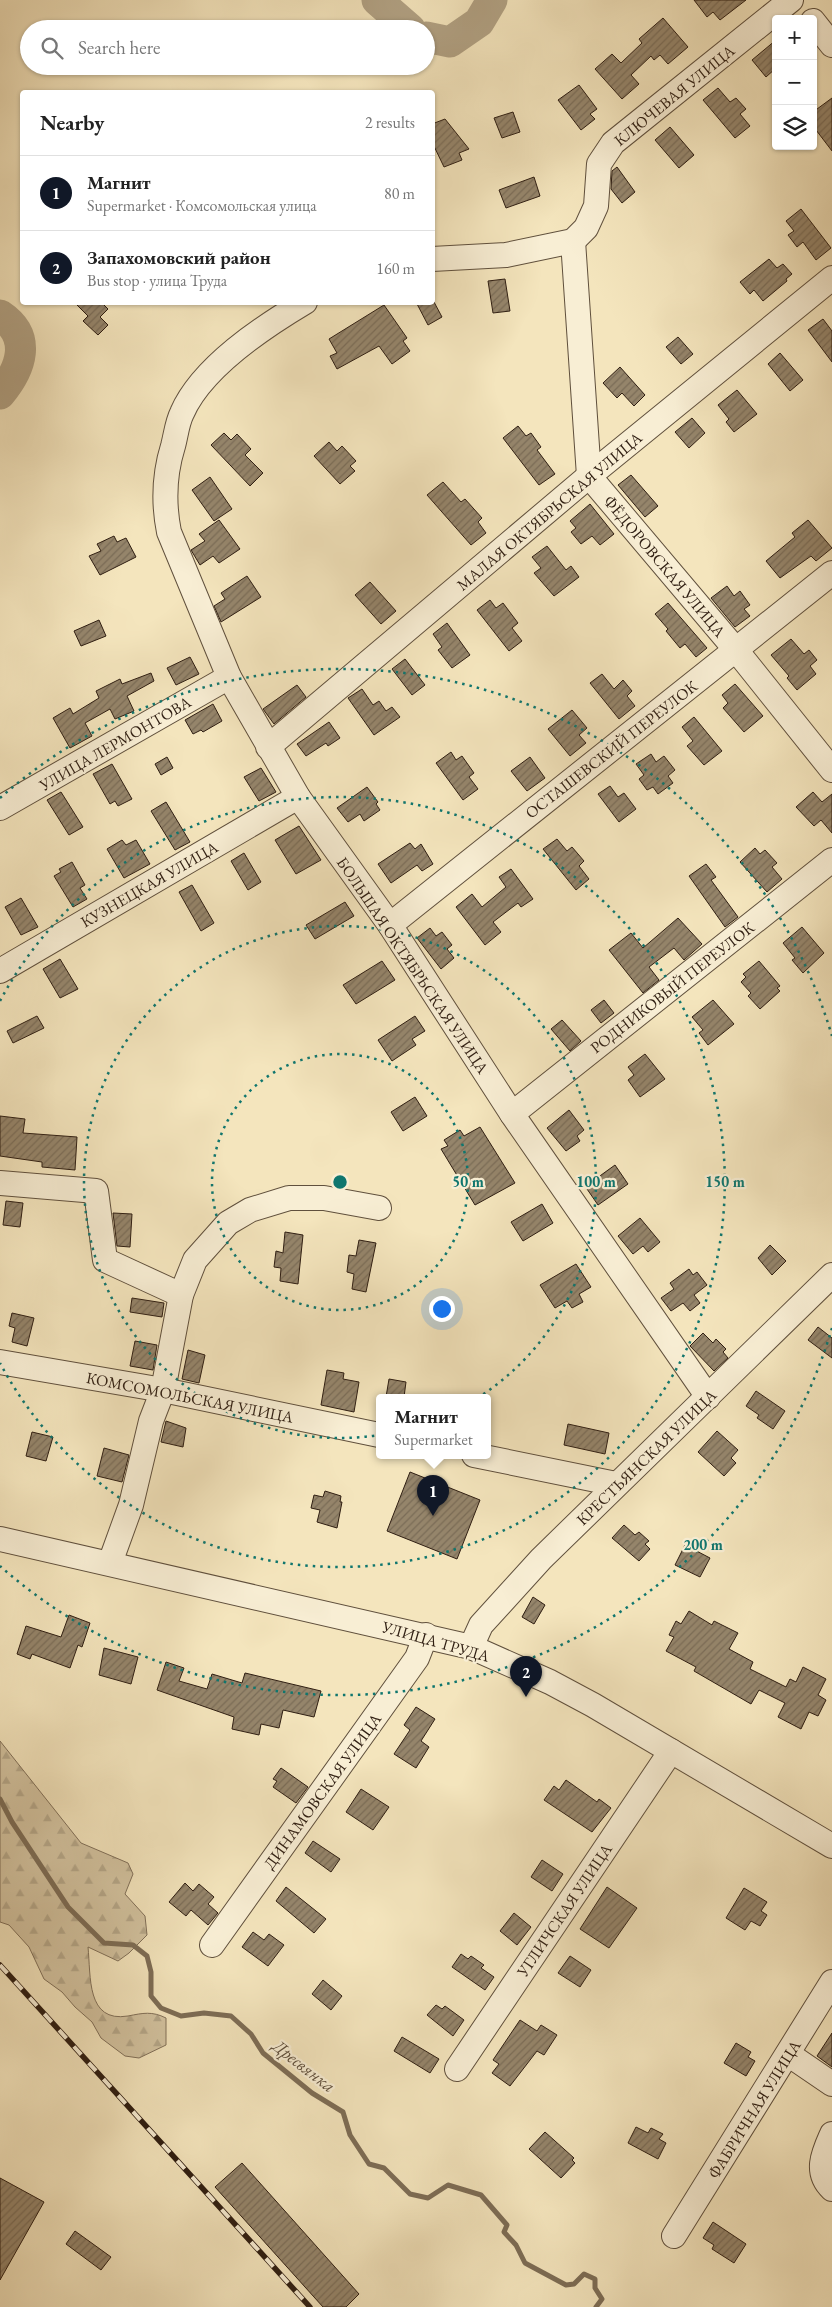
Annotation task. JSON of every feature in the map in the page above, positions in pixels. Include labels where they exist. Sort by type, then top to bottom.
[{"type":"street","name":"КЛЮЧЕВАЯ УЛИЦА","points":[[573,241],[586,228],[596,206],[599,164],[613,143],[791,0]]},
{"type":"street","points":[[796,0],[808,15]]},
{"type":"street","points":[[817,26],[832,45]]},
{"type":"street","points":[[435,259],[506,256],[573,241],[590,476]]},
{"type":"street","name":"МАЛАЯ ОКТЯБРЬСКАЯ УЛИЦА","points":[[268,747],[590,476],[832,278]]},
{"type":"street","name":"БОЛЬШАЯ ОКТЯБРЬСКАЯ УЛИЦА","points":[[301,305],[240,346],[196,389],[182,413],[166,468],[164,508],[169,532],[229,677],[298,797],[390,925],[512,1114],[708,1397]]},
{"type":"street","name":"ФЁДОРОВСКАЯ УЛИЦА","points":[[590,476],[736,650],[832,770]]},
{"type":"street","name":"ОСТАШЕВСКИЙ ПЕРЕУЛОК","points":[[390,925],[832,573]]},
{"type":"street","name":"УЛИЦА ЛЕРМОНТОВА","points":[[0,808],[229,677]]},
{"type":"street","name":"КУЗНЕЦКАЯ УЛИЦА","points":[[0,971],[298,797]]},
{"type":"street","name":"РОДНИКОВЫЙ ПЕРЕУЛОК","points":[[512,1114],[832,860]]},
{"type":"street","points":[[0,1182],[96,1191],[106,1260],[180,1295]]},
{"type":"street","points":[[110,1563],[131,1506],[151,1421],[163,1390],[180,1295],[195,1260],[228,1223],[250,1210],[289,1198],[324,1198],[379,1208]]},
{"type":"street","name":"КРЕСТЬЯНСКАЯ УЛИЦА","points":[[471,1647],[481,1625],[616,1484],[832,1276]]},
{"type":"street","name":"КОМСОМОЛЬСКАЯ УЛИЦА","points":[[0,1362],[163,1390],[376,1434]]},
{"type":"street","points":[[491,1458],[616,1484]]},
{"type":"street","name":"УЛИЦА ТРУДА","points":[[0,1539],[426,1635],[471,1647],[550,1682],[832,1846]]},
{"type":"street","name":"ДИНАМОВСКАЯ УЛИЦА","points":[[212,1944],[417,1658],[426,1635]]},
{"type":"street","name":"УГЛИЧСКАЯ УЛИЦА","points":[[457,2069],[671,1751]]},
{"type":"street","name":"ФАБРИЧНАЯ УЛИЦА","points":[[674,2236],[832,1982]]},
{"type":"street","points":[[788,2054],[832,2084]]},
{"type":"street","points":[[832,2134],[821,2159],[824,2182],[832,2189]]},
{"type":"green space","points":[[0,1741],[81,1843],[128,1863],[133,1874],[125,1894],[145,1916],[147,1935],[118,1961],[88,1947],[93,1995],[104,2012],[114,2016],[143,2013],[166,2018],[166,2045],[139,2058],[125,2056],[101,2038],[92,2022],[62,1992],[44,1979],[29,1947],[9,1925],[0,1922]]},
{"type":"building","points":[[694,0],[746,0],[720,20],[713,12],[707,17]]},
{"type":"building","points":[[663,18],[688,47],[668,64],[660,55],[654,60],[651,56],[631,75],[639,84],[622,99],[595,69],[612,54],[621,63],[642,43],[639,39]]},
{"type":"building","points":[[772,43],[772,72],[766,77],[752,60]]},
{"type":"building","points":[[579,85],[597,109],[590,114],[595,119],[581,130],[558,100]]},
{"type":"building","points":[[718,88],[730,102],[736,98],[746,109],[740,114],[750,126],[735,138],[703,100]]},
{"type":"building","points":[[832,98],[832,151],[817,131],[817,109]]},
{"type":"building","points":[[513,112],[520,132],[502,138],[494,118]]},
{"type":"building","points":[[445,119],[469,149],[459,153],[462,160],[444,167],[435,148],[435,123]]},
{"type":"building","points":[[670,127],[694,155],[679,168],[655,140]]},
{"type":"building","points":[[617,167],[635,192],[622,203],[611,189],[612,171]]},
{"type":"building","points":[[534,177],[540,196],[506,208],[499,190]]},
{"type":"building","points":[[801,209],[831,248],[816,260],[803,242],[797,247],[788,235],[794,231],[786,221]]},
{"type":"building","points":[[769,259],[777,268],[783,264],[792,274],[786,279],[787,281],[763,301],[754,290],[750,294],[740,282]]},
{"type":"building","points":[[505,279],[510,311],[493,313],[488,281]]},
{"type":"building","points":[[435,304],[442,317],[428,325],[418,305]]},
{"type":"building","points":[[77,305],[104,305],[108,309],[100,317],[108,325],[98,335],[83,321],[88,316]]},
{"type":"building","points":[[384,305],[407,338],[403,341],[410,351],[392,364],[379,346],[337,369],[330,356],[337,353],[329,339]]},
{"type":"building","points":[[823,319],[832,331],[832,362],[808,330]]},
{"type":"building","points":[[678,337],[693,354],[681,364],[666,347]]},
{"type":"building","points":[[780,353],[803,380],[790,391],[768,364]]},
{"type":"building","points":[[620,367],[645,395],[634,406],[622,393],[617,398],[603,383]]},
{"type":"building","points":[[737,390],[757,414],[734,432],[726,422],[729,419],[718,405]]},
{"type":"building","points":[[692,418],[705,433],[689,448],[675,432]]},
{"type":"building","points":[[518,426],[526,436],[531,433],[541,447],[537,450],[555,474],[539,485],[503,438]]},
{"type":"building","points":[[224,433],[231,440],[237,434],[251,449],[245,455],[263,473],[250,486],[211,445]]},
{"type":"building","points":[[329,442],[337,451],[342,446],[356,461],[350,466],[355,471],[340,484],[314,456]]},
{"type":"building","points":[[631,475],[658,506],[645,517],[618,485]]},
{"type":"building","points":[[210,477],[232,509],[214,521],[192,490]]},
{"type":"building","points":[[443,482],[461,502],[465,499],[482,518],[478,522],[486,533],[471,545],[427,495]]},
{"type":"building","points":[[590,504],[614,534],[600,545],[592,536],[581,544],[571,532],[576,528],[570,521]]},
{"type":"building","points":[[219,520],[240,549],[219,563],[213,556],[200,565],[191,550],[205,541],[199,534]]},
{"type":"building","points":[[808,520],[832,548],[816,561],[811,556],[780,578],[766,561],[795,537],[792,533]]},
{"type":"building","points":[[114,536],[117,542],[126,538],[136,557],[100,575],[89,556],[101,551],[97,544]]},
{"type":"building","points":[[547,546],[566,570],[571,566],[579,577],[554,596],[534,573],[541,568],[532,557]]},
{"type":"building","points":[[247,576],[261,597],[221,622],[214,606],[225,599],[221,593]]},
{"type":"building","points":[[370,582],[396,611],[381,624],[355,595]]},
{"type":"building","points":[[727,586],[734,596],[740,591],[750,605],[744,609],[750,616],[735,627],[711,598]]},
{"type":"building","points":[[490,600],[496,608],[503,603],[518,623],[512,628],[522,641],[509,651],[477,610]]},
{"type":"building","points":[[668,603],[707,648],[696,657],[685,644],[680,648],[666,631],[668,629],[655,614]]},
{"type":"building","points":[[99,620],[106,636],[81,646],[74,631]]},
{"type":"building","points":[[447,623],[470,655],[452,668],[438,650],[442,647],[433,634]]},
{"type":"building","points":[[791,639],[804,654],[809,650],[817,660],[810,666],[816,674],[797,690],[787,678],[789,676],[771,655]]},
{"type":"building","points":[[190,657],[199,674],[176,685],[167,668]]},
{"type":"building","points":[[405,659],[425,685],[412,695],[392,669]]},
{"type":"building","points":[[151,673],[154,681],[127,696],[134,711],[115,719],[110,709],[85,723],[92,736],[70,748],[53,718],[70,708],[73,714],[99,698],[96,691],[120,679],[122,684]]},
{"type":"building","points":[[602,674],[614,689],[623,680],[632,691],[627,696],[635,706],[619,719],[590,683]]},
{"type":"building","points":[[735,684],[763,716],[744,732],[723,708],[728,703],[722,695]]},
{"type":"building","points":[[297,685],[306,697],[274,724],[263,709]]},
{"type":"building","points":[[362,689],[373,705],[379,701],[386,711],[392,707],[400,717],[374,735],[348,698]]},
{"type":"building","points":[[213,704],[222,721],[203,732],[201,730],[193,734],[185,720]]},
{"type":"building","points":[[572,710],[587,728],[579,735],[586,743],[570,756],[548,729]]},
{"type":"building","points":[[694,717],[722,751],[704,765],[687,746],[693,741],[682,727]]},
{"type":"building","points":[[329,722],[340,738],[328,746],[326,743],[306,756],[297,744]]},
{"type":"building","points":[[451,752],[456,760],[462,756],[474,773],[469,777],[478,789],[463,800],[436,763]]},
{"type":"building","points":[[651,754],[656,762],[664,756],[675,770],[668,776],[673,783],[658,794],[653,787],[647,790],[639,779],[644,775],[636,764]]},
{"type":"building","points":[[167,757],[173,768],[161,775],[155,764]]},
{"type":"building","points":[[530,757],[545,778],[527,791],[511,771]]},
{"type":"building","points":[[112,764],[132,799],[118,806],[115,801],[110,804],[93,774]]},
{"type":"building","points":[[261,768],[276,792],[259,801],[244,777]]},
{"type":"building","points":[[610,786],[618,797],[624,793],[636,809],[619,822],[598,794]]},
{"type":"building","points":[[367,787],[378,802],[376,804],[380,810],[364,821],[360,814],[348,822],[337,808]]},
{"type":"building","points":[[61,792],[83,827],[69,835],[47,800]]},
{"type":"building","points":[[813,792],[822,802],[832,794],[832,833],[821,820],[814,826],[796,807]]},
{"type":"building","points":[[166,802],[190,842],[175,850],[151,811]]},
{"type":"building","points":[[299,826],[321,860],[296,874],[275,840]]},
{"type":"building","points":[[557,839],[567,851],[572,847],[584,861],[579,866],[589,879],[576,890],[543,849]]},
{"type":"building","points":[[122,840],[126,845],[136,840],[150,864],[124,878],[107,849]]},
{"type":"building","points":[[410,843],[415,849],[421,844],[433,864],[422,871],[417,865],[391,883],[378,864]]},
{"type":"building","points":[[755,848],[760,854],[765,850],[777,863],[772,867],[782,879],[767,892],[740,862]]},
{"type":"building","points":[[244,853],[261,882],[248,890],[231,861]]},
{"type":"building","points":[[72,862],[85,885],[80,888],[87,899],[73,907],[54,876],[61,872],[59,869]]},
{"type":"building","points":[[706,864],[716,877],[711,880],[738,917],[725,927],[689,876]]},
{"type":"building","points":[[511,869],[533,899],[521,907],[518,903],[493,922],[501,932],[485,945],[456,907],[472,894],[482,907],[506,887],[499,877]]},
{"type":"building","points":[[192,885],[214,923],[201,931],[179,892]]},
{"type":"building","points":[[21,898],[38,927],[21,935],[5,907]]},
{"type":"building","points":[[345,902],[354,916],[315,939],[306,925]]},
{"type":"building","points":[[678,918],[702,944],[684,960],[674,948],[649,967],[659,980],[643,993],[609,950],[631,933],[643,948]]},
{"type":"building","points":[[802,927],[824,953],[803,973],[792,960],[795,958],[783,943]]},
{"type":"building","points":[[430,928],[436,936],[442,932],[452,945],[447,949],[454,958],[441,969],[417,938]]},
{"type":"building","points":[[60,959],[78,989],[60,998],[43,969]]},
{"type":"building","points":[[382,961],[395,980],[356,1004],[343,985]]},
{"type":"building","points":[[759,961],[780,986],[777,988],[780,991],[760,1009],[748,996],[751,993],[741,982],[746,977],[743,974]]},
{"type":"building","points":[[604,1000],[614,1013],[601,1023],[591,1010]]},
{"type":"building","points":[[713,1000],[734,1024],[708,1045],[699,1033],[703,1030],[692,1017]]},
{"type":"building","points":[[37,1016],[44,1028],[13,1043],[7,1031]]},
{"type":"building","points":[[415,1016],[425,1031],[412,1039],[416,1045],[392,1061],[378,1040]]},
{"type":"building","points":[[562,1020],[581,1041],[570,1051],[551,1029]]},
{"type":"building","points":[[645,1054],[665,1079],[640,1097],[628,1080],[634,1075],[628,1067]]},
{"type":"building","points":[[415,1097],[427,1116],[403,1131],[391,1112]]},
{"type":"building","points":[[569,1110],[584,1130],[577,1136],[580,1141],[566,1151],[547,1128]]},
{"type":"building","points":[[0,1116],[25,1119],[23,1133],[77,1137],[75,1170],[42,1167],[42,1162],[0,1156]]},
{"type":"building","points":[[480,1127],[515,1183],[475,1205],[441,1149],[448,1146],[444,1140],[460,1130],[464,1136]]},
{"type":"building","points":[[615,1165],[628,1184],[598,1205],[587,1189],[599,1180],[597,1178]]},
{"type":"building","points":[[6,1201],[23,1203],[20,1227],[3,1225]]},
{"type":"building","points":[[542,1204],[553,1223],[523,1241],[511,1222]]},
{"type":"building","points":[[113,1213],[132,1214],[130,1247],[117,1246]]},
{"type":"building","points":[[640,1218],[660,1242],[648,1252],[643,1246],[633,1254],[618,1236]]},
{"type":"building","points":[[285,1232],[303,1235],[298,1284],[280,1281],[281,1268],[274,1267],[276,1251],[283,1253]]},
{"type":"building","points":[[359,1240],[376,1243],[366,1292],[352,1289],[354,1274],[347,1272],[349,1255],[356,1256]]},
{"type":"building","points":[[770,1245],[786,1261],[772,1275],[758,1258]]},
{"type":"building","points":[[576,1264],[591,1287],[579,1294],[583,1302],[572,1308],[567,1301],[555,1308],[540,1285]]},
{"type":"building","points":[[689,1269],[693,1275],[697,1272],[707,1285],[694,1295],[700,1303],[690,1311],[683,1303],[671,1311],[661,1298],[674,1289],[670,1283]]},
{"type":"building","points":[[132,1298],[164,1303],[162,1317],[130,1312]]},
{"type":"building","points":[[12,1313],[34,1318],[27,1346],[12,1342],[15,1328],[9,1326]]},
{"type":"building","points":[[818,1327],[832,1338],[832,1358],[808,1340]]},
{"type":"building","points":[[703,1333],[713,1343],[716,1339],[726,1349],[723,1352],[728,1358],[714,1371],[690,1346]]},
{"type":"building","points":[[135,1341],[157,1345],[153,1370],[130,1366]]},
{"type":"building","points":[[188,1350],[205,1355],[199,1383],[182,1379]]},
{"type":"building","points":[[327,1370],[344,1373],[343,1379],[359,1382],[354,1412],[321,1405]]},
{"type":"building","points":[[389,1379],[406,1382],[404,1394],[386,1394]]},
{"type":"building","points":[[756,1391],[785,1411],[773,1429],[757,1418],[759,1415],[746,1406]]},
{"type":"building","points":[[166,1421],[186,1428],[183,1447],[161,1442]]},
{"type":"building","points":[[568,1424],[609,1433],[605,1454],[564,1445]]},
{"type":"building","points":[[717,1431],[738,1450],[731,1458],[736,1463],[724,1476],[698,1452]]},
{"type":"building","points":[[32,1432],[53,1437],[46,1461],[26,1456]]},
{"type":"building","points":[[104,1448],[129,1455],[122,1482],[97,1476]]},
{"type":"building","points":[[410,1472],[480,1500],[457,1559],[387,1531]]},
{"type":"building","points":[[325,1491],[341,1496],[340,1502],[342,1502],[337,1528],[317,1522],[320,1510],[311,1508],[314,1495],[323,1497]]},
{"type":"building","points":[[624,1525],[635,1535],[639,1532],[649,1541],[645,1544],[650,1549],[639,1561],[612,1538]]},
{"type":"building","points":[[685,1545],[710,1558],[700,1577],[675,1565]]},
{"type":"building","points":[[533,1597],[545,1605],[534,1624],[522,1617]]},
{"type":"building","points":[[689,1611],[712,1625],[714,1621],[738,1633],[729,1649],[753,1662],[750,1669],[786,1687],[790,1679],[796,1682],[803,1667],[826,1679],[818,1695],[826,1700],[818,1716],[809,1712],[801,1729],[778,1717],[785,1703],[759,1690],[751,1704],[694,1671],[696,1667],[666,1651],[674,1637],[669,1635],[676,1621],[681,1624]]},
{"type":"building","points":[[69,1615],[90,1623],[82,1647],[78,1645],[70,1668],[32,1654],[30,1659],[17,1654],[26,1626],[61,1637]]},
{"type":"building","points":[[104,1648],[138,1657],[131,1684],[99,1675]]},
{"type":"building","points":[[166,1662],[184,1668],[179,1681],[207,1689],[212,1674],[242,1683],[245,1673],[321,1691],[314,1717],[283,1710],[279,1728],[261,1724],[259,1735],[232,1729],[234,1717],[157,1690]]},
{"type":"building","points":[[416,1707],[435,1719],[421,1741],[429,1747],[416,1768],[394,1754],[410,1730],[404,1725]]},
{"type":"building","points":[[281,1768],[308,1787],[296,1803],[273,1787],[277,1781],[273,1779]]},
{"type":"building","points":[[566,1780],[597,1802],[599,1799],[611,1808],[592,1832],[544,1800],[554,1786],[559,1790]]},
{"type":"building","points":[[361,1789],[389,1807],[373,1830],[346,1812]]},
{"type":"building","points":[[313,1841],[340,1859],[331,1872],[305,1853]]},
{"type":"building","points":[[542,1860],[563,1874],[552,1891],[531,1877]]},
{"type":"building","points":[[185,1883],[193,1891],[199,1884],[214,1897],[208,1904],[218,1913],[208,1925],[191,1910],[186,1916],[169,1902]]},
{"type":"building","points":[[286,1887],[326,1919],[314,1933],[276,1901]]},
{"type":"building","points":[[607,1887],[637,1908],[609,1948],[580,1929]]},
{"type":"building","points":[[744,1888],[767,1902],[761,1911],[767,1915],[760,1926],[751,1921],[745,1930],[726,1918]]},
{"type":"building","points":[[514,1913],[531,1927],[517,1945],[500,1931]]},
{"type":"building","points":[[253,1932],[264,1940],[269,1934],[284,1945],[268,1966],[242,1947]]},
{"type":"building","points":[[461,1954],[468,1959],[471,1956],[484,1965],[481,1968],[494,1977],[485,1990],[452,1967]]},
{"type":"building","points":[[570,1956],[591,1970],[580,1987],[558,1973]]},
{"type":"building","points":[[323,1980],[342,1996],[331,2010],[312,1994]]},
{"type":"building","points":[[436,2005],[442,2009],[445,2006],[464,2020],[453,2036],[427,2015]]},
{"type":"building","points":[[520,2020],[537,2031],[541,2025],[557,2035],[544,2055],[537,2051],[510,2086],[492,2073],[499,2064],[493,2060]]},
{"type":"building","points":[[832,2033],[832,2067],[817,2056]]},
{"type":"building","points":[[402,2037],[439,2059],[430,2073],[394,2051]]},
{"type":"building","points":[[736,2043],[751,2052],[748,2057],[755,2061],[746,2076],[724,2063]]},
{"type":"building","points":[[636,2127],[648,2133],[651,2128],[663,2134],[659,2139],[666,2143],[658,2159],[628,2143]]},
{"type":"building","points":[[545,2132],[574,2158],[572,2160],[575,2163],[561,2178],[529,2149]]},
{"type":"building","points":[[242,2163],[359,2294],[346,2307],[323,2307],[215,2187]]},
{"type":"building","points":[[0,2178],[44,2202],[0,2280]]},
{"type":"building","points":[[713,2222],[746,2244],[734,2263],[712,2249],[714,2245],[703,2238]]},
{"type":"building","points":[[75,2231],[111,2257],[101,2270],[66,2244]]},
{"type":"waterway","points":[[377,0],[400,20]]},
{"type":"waterway","points":[[435,39],[450,42],[479,22],[492,0]]},
{"type":"waterway","points":[[0,315],[17,333],[20,343],[18,364],[14,374],[0,394]]},
{"type":"waterway","name":"Дресвянка","points":[[0,1799],[12,1822],[68,1907],[104,1943],[133,1945],[147,1956],[151,1972],[151,1996],[161,2008],[181,2016],[204,2013],[231,2016],[251,2034],[263,2053],[312,2093],[343,2112],[350,2135],[369,2164],[384,2168],[410,2194],[428,2198],[448,2185],[481,2195],[507,2225],[504,2232],[516,2245],[525,2263],[566,2285],[574,2284],[584,2274],[595,2279],[595,2288],[602,2299],[596,2307]]},
{"type":"railway","points":[[0,1965],[310,2307]]},
{"type":"place","name":"Магнит","points":[[433,1516]]},
{"type":"place","name":"Запахомовский район","points":[[526,1697]]}]
